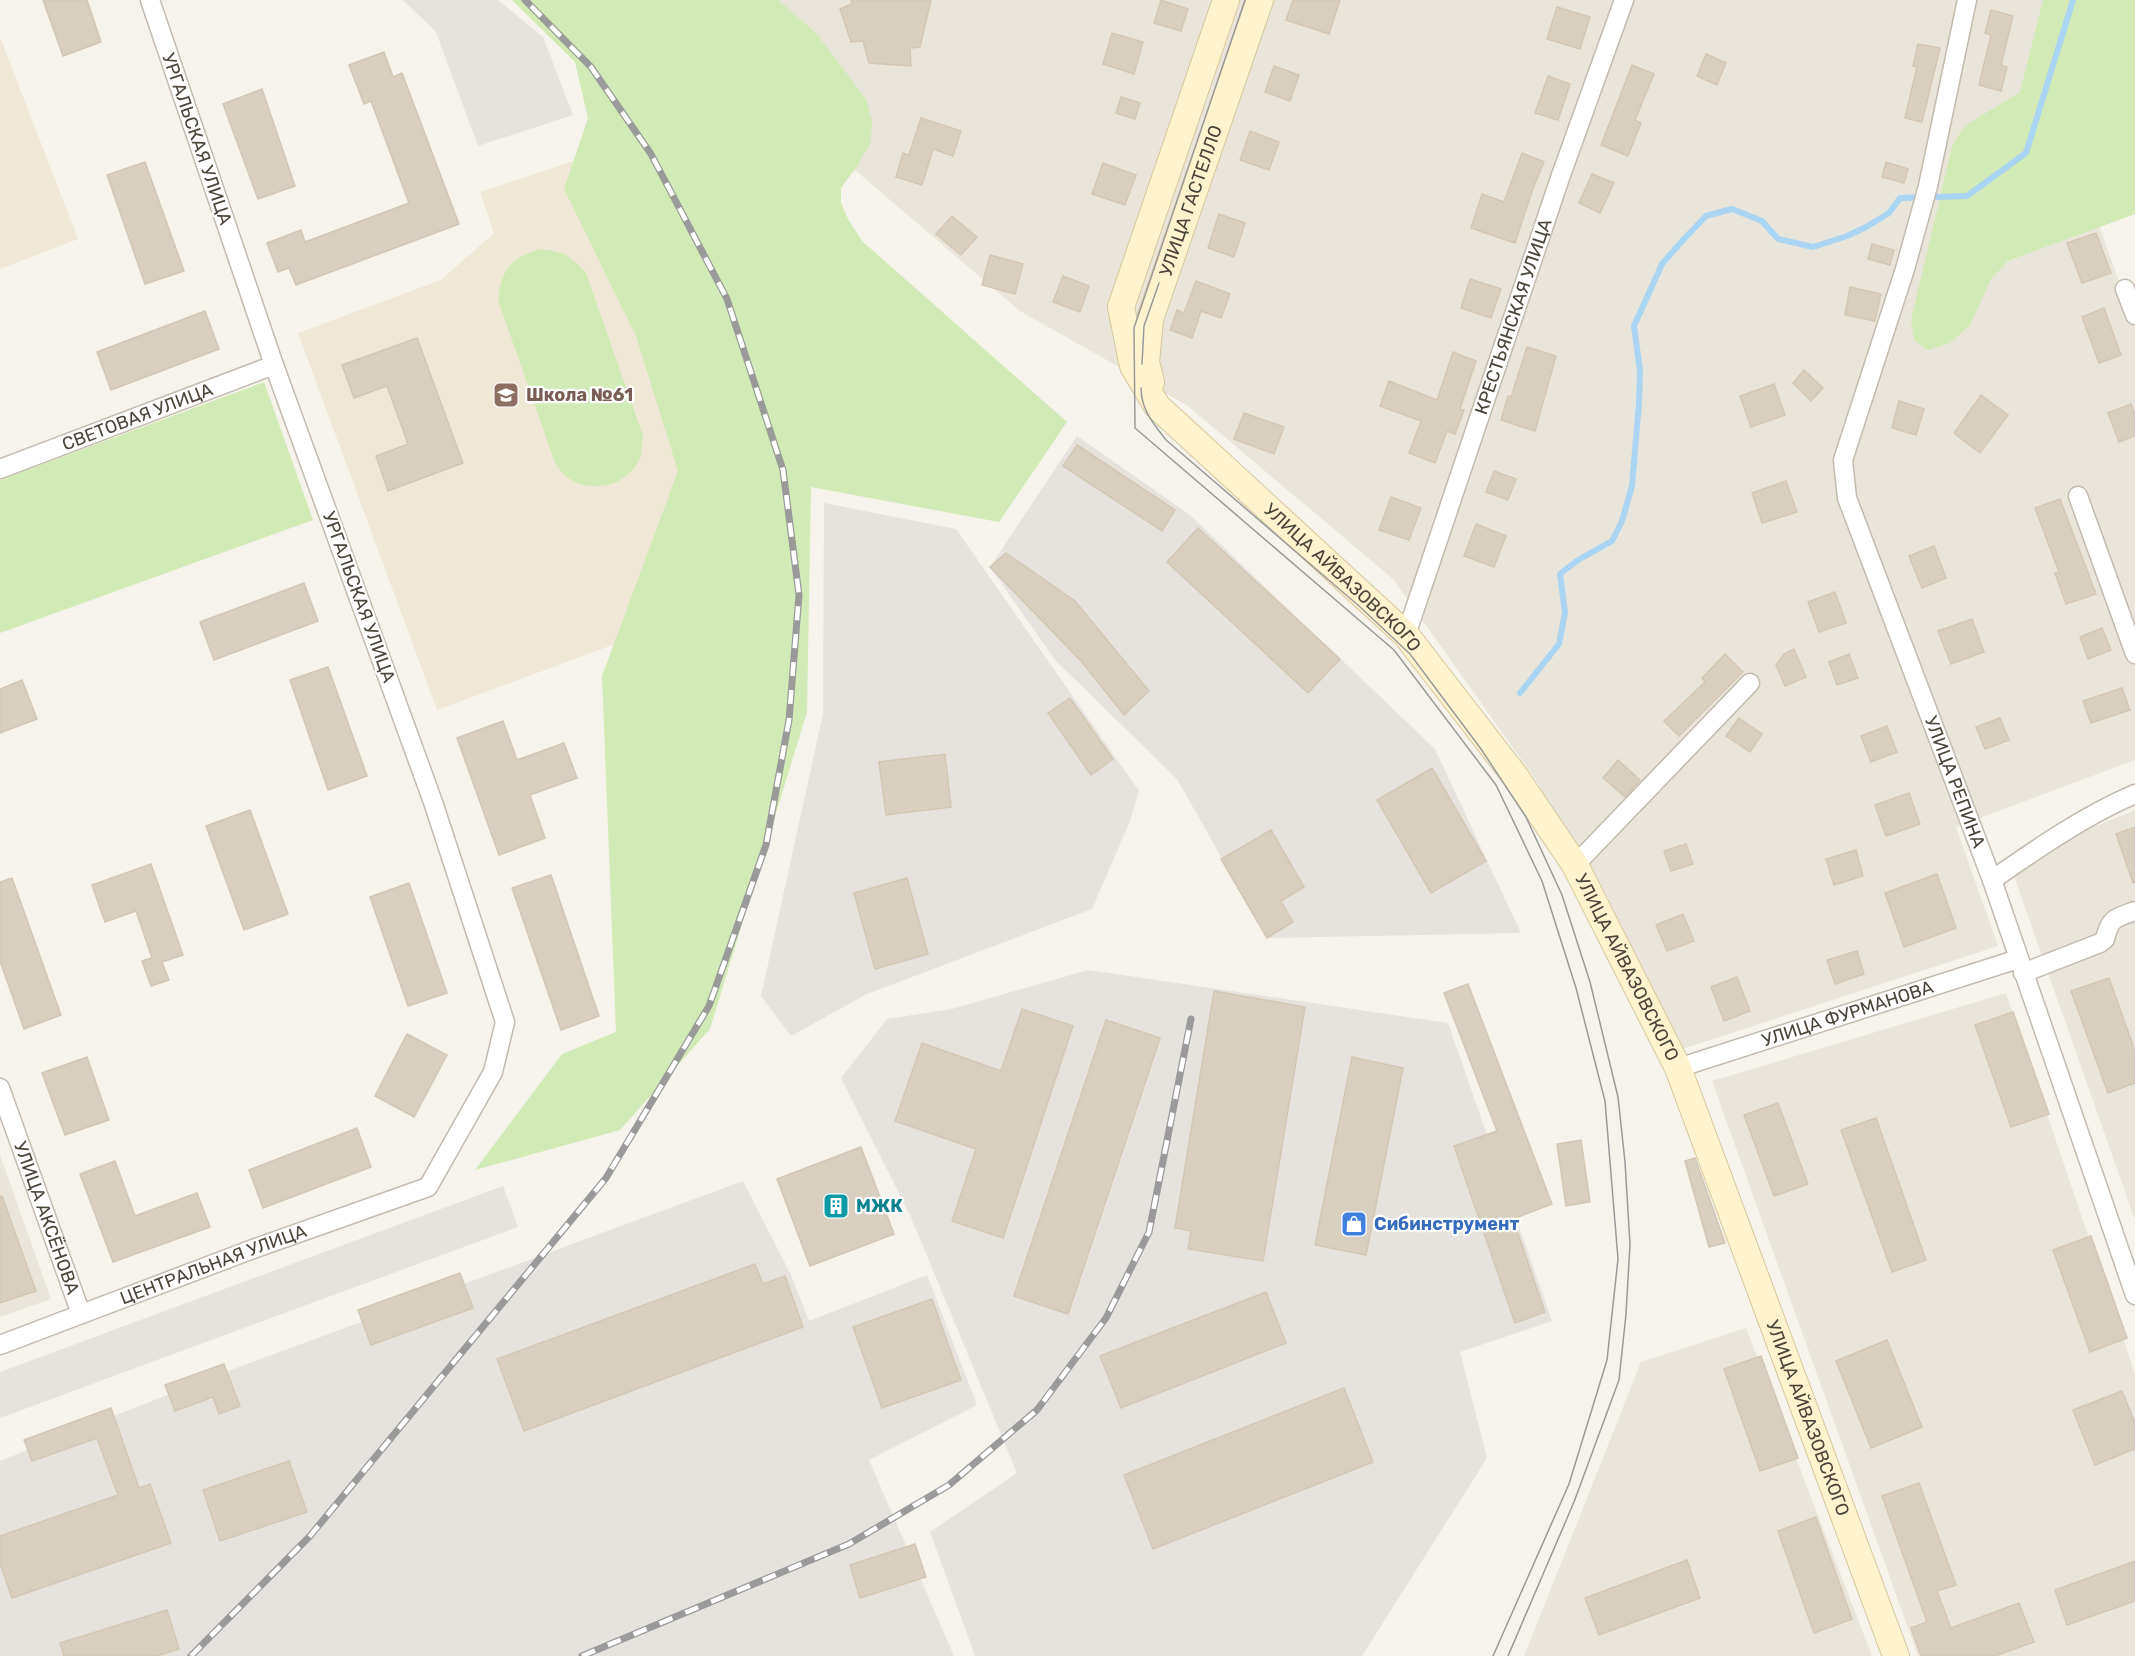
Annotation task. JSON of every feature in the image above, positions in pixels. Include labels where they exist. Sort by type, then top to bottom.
[{"type":"street","name":"УРГАЛЬСКАЯ УЛИЦА","points":[[150,0],[274,365],[433,802],[505,1022],[493,1072],[428,1187]]},
{"type":"street","name":"УЛИЦА АЙВАЗОВСКОГО","points":[[1226,0],[1121,307],[1133,366],[1157,406],[1406,635],[1515,776],[1575,865],[1678,1068],[1896,1656]]},
{"type":"street","name":"УЛИЦА ГАСТЕЛЛО","points":[[1157,406],[1146,363],[1150,319],[1260,0]]},
{"type":"street","name":"КРЕСТЬЯНСКАЯ УЛИЦА","points":[[1406,635],[1560,178],[1624,0]]},
{"type":"street","name":"УЛИЦА РЕПИНА","points":[[1967,0],[1928,186],[1905,269],[1843,460],[1844,478],[1847,498],[1992,880],[2135,1295]]},
{"type":"street","points":[[2126,290],[2135,315]]},
{"type":"street","name":"СВЕТОВАЯ УЛИЦА","points":[[0,469],[274,365]]},
{"type":"street","points":[[2078,496],[2135,654]]},
{"type":"street","points":[[1575,865],[1750,683]]},
{"type":"street","points":[[1992,880],[2051,839],[2135,794]]},
{"type":"street","name":"УЛИЦА ФУРМАНОВА","points":[[1678,1068],[2100,943],[2105,939],[2108,926],[2114,919],[2135,911]]},
{"type":"street","name":"УЛИЦА АКСЁНОВА","points":[[0,1088],[81,1314]]},
{"type":"street","name":"ЦЕНТРАЛЬНАЯ УЛИЦА","points":[[0,1345],[253,1249],[428,1187]]},
{"type":"shaded area","points":[[403,0],[498,0],[543,37],[573,115],[478,146],[436,32]]},
{"type":"shaded area","points":[[649,0],[2052,0],[1984,271],[2099,225],[2135,328],[2135,760],[1956,827],[1998,946],[1664,1055],[1538,783],[1393,579],[1188,406],[1020,311],[849,165]]},
{"type":"shaded area","points":[[0,37],[78,239],[0,269]]},
{"type":"shaded area","name":"Школа №61","points":[[597,153],[717,465],[685,618],[437,710],[298,333],[441,280],[494,233],[480,192]]},
{"type":"shaded area","points":[[1077,436],[1190,515],[1435,749],[1521,933],[1267,938],[1177,779],[1055,660],[990,567]]},
{"type":"shaded area","points":[[824,503],[956,529],[1139,791],[1130,821],[1092,909],[867,994],[791,1036],[761,996],[823,714]]},
{"type":"shaded area","points":[[2135,810],[2135,1220],[2009,862]]},
{"type":"shaded area","points":[[1088,970],[1448,1023],[1552,1321],[1460,1352],[1487,1458],[1362,1656],[975,1656],[930,1532],[1017,1473],[910,1215],[841,1078],[887,1019],[952,1009]]},
{"type":"shaded area","points":[[2006,993],[2135,1374],[2135,1656],[1918,1656],[1712,1081]]},
{"type":"shaded area","points":[[0,1155],[51,1299],[0,1317]]},
{"type":"shaded area","points":[[743,1181],[790,1273],[809,1321],[927,1275],[977,1405],[869,1460],[954,1656],[0,1656],[0,1461],[228,1371]]},
{"type":"shaded area","points":[[503,1186],[518,1227],[0,1418],[0,1372]]},
{"type":"shaded area","points":[[1746,1328],[1872,1656],[1524,1656],[1641,1362]]},
{"type":"green space","points":[[512,0],[778,0],[816,33],[866,99],[872,121],[871,141],[858,165],[841,188],[841,203],[862,241],[1067,422],[999,522],[811,487],[807,712],[710,1029],[620,1130],[475,1170],[562,1054],[616,1032],[602,676],[678,471],[636,336],[564,189],[588,118],[575,62]]},
{"type":"green space","points":[[2043,0],[2135,0],[2135,214],[2008,261],[1991,279],[1970,325],[1950,343],[1928,350],[1914,340],[1911,320],[1952,147],[1968,124],[2020,92]]},
{"type":"green space","points":[[540,249],[566,255],[586,273],[643,436],[641,455],[636,465],[629,474],[610,484],[588,486],[577,483],[565,476],[555,463],[498,300],[502,281],[509,267],[515,261]]},
{"type":"green space","points":[[264,382],[313,520],[0,633],[0,480]]},
{"type":"building","points":[[43,0],[87,0],[101,42],[63,56]]},
{"type":"building","points":[[851,0],[931,0],[920,47],[910,48],[911,66],[869,63],[863,41],[851,42],[840,9],[852,4]]},
{"type":"building","points":[[1161,0],[1188,9],[1181,31],[1154,23]]},
{"type":"building","points":[[1293,0],[1340,0],[1329,34],[1286,20]]},
{"type":"building","points":[[1557,7],[1590,17],[1580,49],[1547,39]]},
{"type":"building","points":[[1991,10],[2013,16],[2001,65],[2007,67],[2001,91],[1979,85],[1991,35],[1985,33]]},
{"type":"building","points":[[1112,33],[1143,42],[1134,74],[1103,64]]},
{"type":"building","points":[[1918,44],[1940,48],[1922,122],[1905,118],[1917,67],[1913,66]]},
{"type":"building","points":[[384,52],[393,77],[402,73],[459,224],[296,285],[289,268],[278,272],[267,243],[301,230],[305,242],[409,203],[371,101],[364,104],[349,65]]},
{"type":"building","points":[[1706,54],[1726,63],[1717,85],[1697,76]]},
{"type":"building","points":[[1632,65],[1654,74],[1635,120],[1641,123],[1628,156],[1601,145]]},
{"type":"building","points":[[1274,66],[1299,75],[1290,101],[1265,92]]},
{"type":"building","points":[[1548,76],[1570,84],[1558,120],[1535,113]]},
{"type":"building","points":[[262,89],[295,186],[258,199],[223,104]]},
{"type":"building","points":[[1121,97],[1140,103],[1135,119],[1116,113]]},
{"type":"building","points":[[921,118],[961,131],[953,156],[933,149],[922,185],[896,177],[903,153],[909,155]]},
{"type":"building","points":[[1250,131],[1279,142],[1269,170],[1240,160]]},
{"type":"building","points":[[1522,153],[1544,162],[1515,243],[1471,228],[1482,194],[1504,202]]},
{"type":"building","points":[[145,162],[184,271],[145,284],[107,175]]},
{"type":"building","points":[[1886,162],[1908,169],[1904,183],[1882,177]]},
{"type":"building","points":[[1103,163],[1136,175],[1125,205],[1092,194]]},
{"type":"building","points":[[1592,174],[1614,183],[1600,213],[1579,203]]},
{"type":"building","points":[[1219,214],[1245,223],[1234,257],[1208,248]]},
{"type":"building","points":[[952,216],[977,237],[961,255],[936,234]]},
{"type":"building","points":[[2096,233],[2111,273],[2082,283],[2067,243]]},
{"type":"building","points":[[1872,244],[1894,250],[1890,265],[1868,259]]},
{"type":"building","points":[[990,255],[1023,264],[1015,294],[982,285]]},
{"type":"building","points":[[1063,276],[1089,286],[1080,312],[1053,302]]},
{"type":"building","points":[[1470,279],[1501,289],[1491,318],[1461,308]]},
{"type":"building","points":[[1196,281],[1230,294],[1221,318],[1201,311],[1192,338],[1170,330],[1177,310],[1184,313]]},
{"type":"building","points":[[1850,287],[1881,294],[1875,321],[1845,315]]},
{"type":"building","points":[[2104,308],[2121,355],[2099,363],[2082,317]]},
{"type":"building","points":[[205,311],[219,349],[111,390],[97,352]]},
{"type":"building","points":[[417,338],[463,463],[388,491],[376,456],[408,444],[387,386],[354,398],[342,365]]},
{"type":"building","points":[[1527,347],[1556,356],[1535,431],[1501,420]]},
{"type":"building","points":[[1453,352],[1476,361],[1460,409],[1464,410],[1455,434],[1447,431],[1435,463],[1409,453],[1421,421],[1380,406],[1389,381],[1437,400]]},
{"type":"building","points":[[1804,370],[1823,388],[1811,401],[1793,383]]},
{"type":"building","points":[[1774,384],[1785,415],[1751,427],[1740,396]]},
{"type":"building","points":[[1981,395],[2008,415],[1980,453],[1954,433]]},
{"type":"building","points":[[1899,401],[1924,409],[1916,435],[1892,428]]},
{"type":"building","points":[[2131,404],[2135,415],[2135,436],[2119,442],[2108,413]]},
{"type":"building","points":[[1244,413],[1284,427],[1274,454],[1234,439]]},
{"type":"building","points":[[1077,445],[1175,510],[1162,531],[1063,466]]},
{"type":"building","points":[[1494,471],[1516,479],[1508,500],[1486,492]]},
{"type":"building","points":[[1786,481],[1797,512],[1762,523],[1752,493]]},
{"type":"building","points":[[1391,497],[1421,508],[1409,540],[1379,530]]},
{"type":"building","points":[[2060,499],[2096,594],[2066,604],[2055,573],[2059,572],[2035,508]]},
{"type":"building","points":[[1476,524],[1506,536],[1494,567],[1464,556]]},
{"type":"building","points":[[1198,528],[1340,659],[1308,693],[1167,562]]},
{"type":"building","points":[[1934,546],[1946,578],[1922,588],[1909,556]]},
{"type":"building","points":[[1006,553],[1075,601],[1149,691],[1124,715],[1081,661],[990,567]]},
{"type":"building","points":[[304,583],[318,621],[214,660],[200,622]]},
{"type":"building","points":[[1835,592],[1846,623],[1819,632],[1808,602]]},
{"type":"building","points":[[1972,619],[1984,652],[1951,664],[1938,631]]},
{"type":"building","points":[[2102,628],[2111,650],[2088,659],[2080,637]]},
{"type":"building","points":[[1794,649],[1806,677],[1785,686],[1776,665],[1784,654]]},
{"type":"building","points":[[1725,654],[1743,672],[1679,736],[1664,721],[1705,682],[1702,678]]},
{"type":"building","points":[[1849,654],[1858,678],[1837,685],[1829,662]]},
{"type":"building","points":[[328,667],[367,776],[328,790],[290,680]]},
{"type":"building","points":[[22,680],[37,719],[0,733],[0,689]]},
{"type":"building","points":[[2122,688],[2130,710],[2091,723],[2083,701]]},
{"type":"building","points":[[1070,698],[1113,759],[1091,775],[1048,713]]},
{"type":"building","points":[[1739,718],[1762,734],[1750,752],[1726,736]]},
{"type":"building","points":[[2000,718],[2009,740],[1985,749],[1976,727]]},
{"type":"building","points":[[503,721],[517,760],[564,743],[577,778],[530,795],[545,838],[499,855],[457,738]]},
{"type":"building","points":[[1887,726],[1897,752],[1871,762],[1861,736]]},
{"type":"building","points":[[945,754],[951,807],[886,815],[879,762]]},
{"type":"building","points":[[1618,760],[1640,780],[1625,797],[1603,778]]},
{"type":"building","points":[[1432,768],[1486,861],[1431,893],[1377,800]]},
{"type":"building","points":[[1909,793],[1920,824],[1886,836],[1875,805]]},
{"type":"building","points":[[250,810],[288,914],[244,930],[206,826]]},
{"type":"building","points":[[2135,827],[2135,882],[2133,883],[2116,834]]},
{"type":"building","points":[[1271,830],[1304,887],[1281,901],[1293,922],[1267,938],[1221,859]]},
{"type":"building","points":[[1686,844],[1693,864],[1671,871],[1664,851]]},
{"type":"building","points":[[1856,850],[1863,876],[1834,885],[1826,859]]},
{"type":"building","points":[[151,864],[183,955],[162,962],[169,980],[151,986],[142,961],[152,958],[136,911],[105,922],[92,885]]},
{"type":"building","points":[[1937,874],[1956,928],[1904,947],[1885,893]]},
{"type":"building","points":[[551,875],[599,1016],[561,1030],[512,888]]},
{"type":"building","points":[[12,878],[61,1015],[24,1029],[0,961],[0,882]]},
{"type":"building","points":[[907,878],[928,954],[875,969],[854,893]]},
{"type":"building","points":[[409,883],[447,993],[408,1006],[370,897]]},
{"type":"building","points":[[1683,914],[1694,941],[1667,951],[1656,925]]},
{"type":"building","points":[[1857,951],[1864,974],[1835,984],[1827,960]]},
{"type":"building","points":[[1737,977],[1750,1011],[1724,1021],[1711,987]]},
{"type":"building","points":[[2109,978],[2135,1051],[2135,1083],[2108,1093],[2071,991]]},
{"type":"building","points":[[1468,984],[1552,1204],[1513,1219],[1545,1312],[1515,1323],[1454,1146],[1497,1131],[1444,993]]},
{"type":"building","points":[[1214,991],[1305,1007],[1263,1261],[1188,1249],[1191,1231],[1175,1228]]},
{"type":"building","points":[[1022,1009],[1073,1026],[1003,1238],[952,1221],[976,1149],[895,1121],[922,1043],[1001,1071]]},
{"type":"building","points":[[2013,1012],[2049,1114],[2011,1127],[1975,1025]]},
{"type":"building","points":[[1106,1020],[1160,1038],[1068,1314],[1014,1296]]},
{"type":"building","points":[[407,1034],[447,1055],[414,1117],[375,1096]]},
{"type":"building","points":[[87,1057],[109,1120],[65,1135],[42,1073]]},
{"type":"building","points":[[1352,1057],[1403,1068],[1366,1255],[1315,1245]]},
{"type":"building","points":[[1778,1103],[1808,1184],[1774,1196],[1744,1115]]},
{"type":"building","points":[[1876,1118],[1926,1260],[1892,1272],[1841,1130]]},
{"type":"building","points":[[357,1128],[371,1167],[263,1208],[249,1170]]},
{"type":"building","points":[[1581,1140],[1590,1202],[1566,1206],[1557,1144]]},
{"type":"building","name":"МЖК","points":[[861,1147],[894,1234],[810,1266],[777,1179]]},
{"type":"building","points":[[1695,1158],[1725,1243],[1709,1247],[1685,1161]]},
{"type":"building","points":[[115,1161],[135,1216],[197,1193],[210,1227],[113,1262],[80,1174]]},
{"type":"building","points":[[0,1196],[2,1196],[36,1291],[0,1303]]},
{"type":"building","points":[[2091,1236],[2127,1338],[2090,1352],[2053,1250]]},
{"type":"building","points":[[755,1264],[763,1284],[785,1276],[803,1327],[524,1431],[497,1359]]},
{"type":"building","points":[[460,1273],[473,1308],[371,1345],[358,1310]]},
{"type":"building","points":[[1266,1292],[1286,1343],[1121,1408],[1100,1356]]},
{"type":"building","points":[[932,1299],[961,1380],[882,1408],[853,1327]]},
{"type":"building","points":[[1887,1340],[1922,1427],[1871,1448],[1836,1361]]},
{"type":"building","points":[[1761,1356],[1798,1458],[1760,1471],[1724,1369]]},
{"type":"building","points":[[224,1364],[240,1406],[219,1414],[213,1397],[175,1411],[165,1385]]},
{"type":"building","points":[[1344,1388],[1373,1462],[1153,1549],[1124,1475]]},
{"type":"building","points":[[2122,1391],[2135,1423],[2135,1449],[2095,1465],[2073,1410]]},
{"type":"building","points":[[111,1408],[139,1488],[150,1484],[171,1543],[12,1598],[0,1563],[0,1536],[118,1495],[97,1438],[32,1461],[24,1440]]},
{"type":"building","points":[[289,1461],[307,1512],[220,1541],[203,1490]]},
{"type":"building","points":[[1919,1483],[1956,1585],[1937,1591],[1951,1628],[2019,1603],[2034,1642],[1995,1656],[1921,1656],[1911,1628],[1927,1622],[1882,1496]]},
{"type":"building","points":[[1816,1517],[1852,1619],[1814,1633],[1778,1531]]},
{"type":"building","points":[[915,1544],[926,1577],[860,1598],[850,1565]]},
{"type":"building","points":[[1687,1560],[1700,1598],[1599,1635],[1585,1598]]},
{"type":"building","points":[[2135,1561],[2135,1601],[2067,1625],[2055,1590]]},
{"type":"building","points":[[167,1610],[179,1649],[157,1656],[64,1656],[60,1643]]},
{"type":"waterway","points":[[1520,693],[1559,644],[1565,613],[1560,574],[1578,560],[1612,541],[1622,521],[1632,486],[1639,403],[1640,371],[1634,326],[1662,264],[1706,216],[1732,209],[1762,221],[1778,239],[1813,247],[1866,227],[1889,213],[1900,198],[1967,196],[2026,153],[2073,0]]},
{"type":"tram line","points":[[1245,0],[1134,328],[1135,428],[1394,650],[1496,785],[1542,881],[1576,988],[1605,1101],[1618,1259],[1607,1360],[1569,1484],[1493,1656]]},
{"type":"tram line","points":[[1142,364],[1144,326],[1159,283]]},
{"type":"tram line","points":[[1141,388],[1146,410],[1166,440],[1359,606],[1410,654],[1481,749],[1526,817],[1562,895],[1590,982],[1618,1097],[1625,1162],[1630,1244],[1619,1380],[1574,1502],[1508,1656]]},
{"type":"railway","points":[[191,1656],[310,1536],[606,1178],[709,1006],[766,845],[789,720],[799,595],[783,470],[727,299],[651,154],[591,67],[525,0]]},
{"type":"railway","points":[[582,1656],[849,1544],[949,1485],[1037,1410],[1106,1318],[1149,1232],[1191,1019]]},
{"type":"place","name":"Школа №61","points":[[506,395]]},
{"type":"place","name":"МЖК","points":[[836,1206]]},
{"type":"place","name":"Сибинструмент","points":[[1354,1224]]}]
